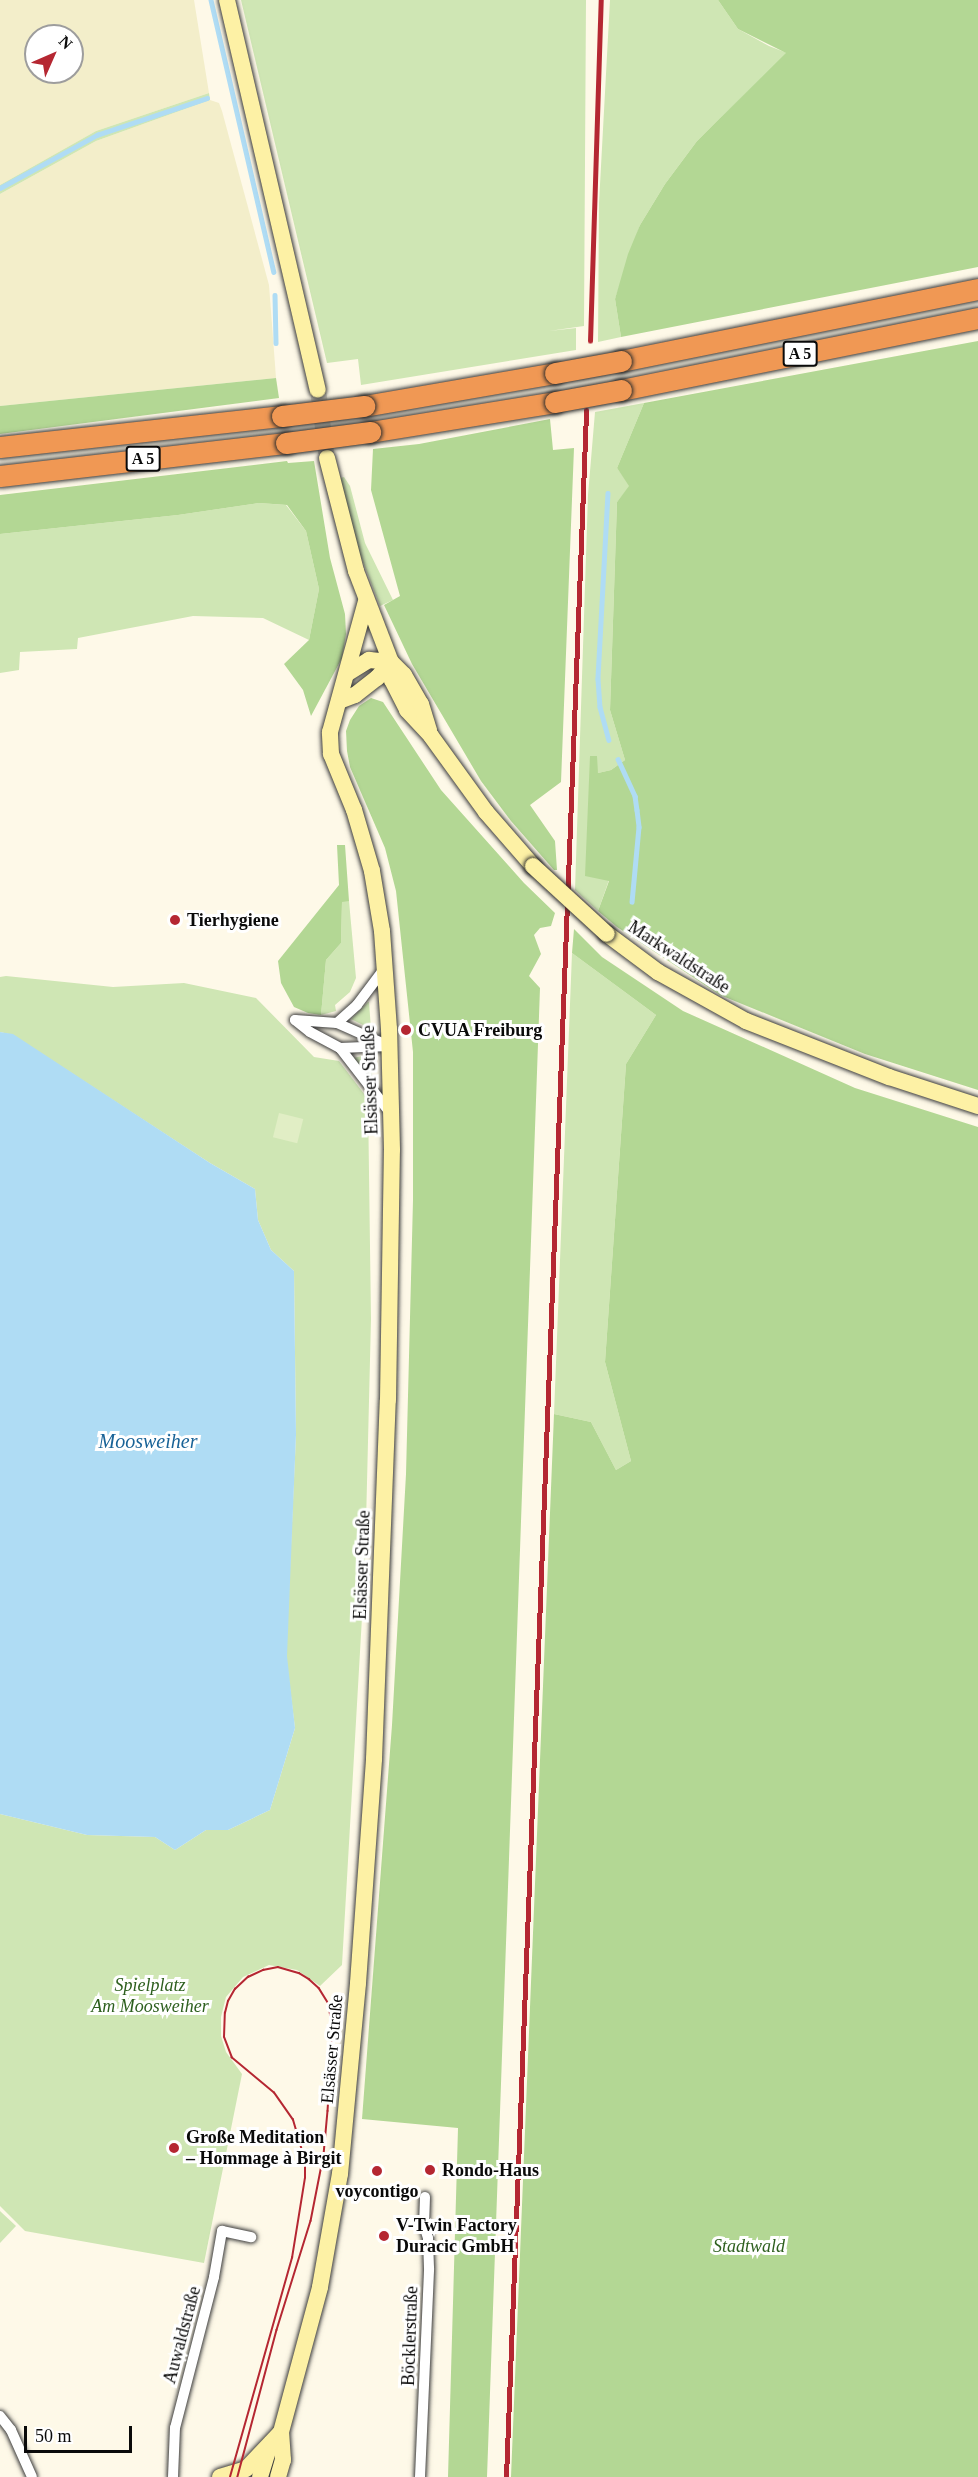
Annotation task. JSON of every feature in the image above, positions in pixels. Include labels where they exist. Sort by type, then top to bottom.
[{"type":"highway","name":"A 5","points":[[0,447],[364,406],[621,362],[978,289]]},
{"type":"highway","name":"A 5","points":[[0,476],[370,432],[621,390],[978,318]]},
{"type":"main road","points":[[227,0],[318,390]]},
{"type":"main road","name":"Markwaldstraße","points":[[327,458],[342,525],[366,601],[391,662],[392,680],[407,710],[431,736],[486,813],[533,866],[607,934],[658,972],[746,1021],[811,1049],[978,1106]]},
{"type":"main road","name":"Elsässer Straße","points":[[260,2477],[275,2438],[314,2313],[331,2234],[340,2174],[358,1983],[374,1759],[386,1467],[391,1114],[389,1046],[382,931],[369,860],[332,754],[330,732],[366,601]]},
{"type":"main road","points":[[348,673],[369,660],[391,662]]},
{"type":"main road","points":[[339,701],[360,691],[391,662]]},
{"type":"main road","points":[[220,2477],[246,2469],[275,2438]]},
{"type":"main road","name":"Elsässer Straße","points":[[275,2438],[283,2460],[278,2477]]},
{"type":"main road","points":[[283,2460],[288,2477]]},
{"type":"street","points":[[337,1023],[357,1005],[385,969]]},
{"type":"street","points":[[389,1046],[337,1023],[294,1020],[310,1032],[340,1048],[391,1114]]},
{"type":"street","points":[[340,1048],[389,1046]]},
{"type":"street","name":"Böcklerstraße","points":[[420,2477],[429,2268],[428,2238],[424,2226],[425,2197]]},
{"type":"street","name":"Auwaldstraße","points":[[173,2477],[175,2428],[214,2277],[222,2231],[251,2237]]},
{"type":"street","points":[[0,2416],[10,2430],[32,2477]]},
{"type":"shaded area","points":[[0,0],[194,0],[209,93],[96,131],[0,185]]},
{"type":"shaded area","points":[[210,100],[219,103],[222,111],[269,285],[276,378],[0,406],[0,194],[96,141]]},
{"type":"green space","points":[[241,0],[586,0],[584,326],[549,331],[576,328],[576,350],[361,385],[358,359],[327,363]]},
{"type":"green space","points":[[610,0],[718,0],[738,29],[787,53],[697,141],[665,184],[640,225],[615,299],[621,337],[598,342],[599,203]]},
{"type":"green space","points":[[718,0],[978,0],[978,267],[621,337],[615,299],[628,254],[640,225],[665,184],[697,141],[786,53],[738,29]]},
{"type":"green space","points":[[209,93],[210,100],[96,141],[0,194],[0,185],[96,131]]},
{"type":"green space","points":[[978,341],[978,1090],[865,1054],[720,995],[617,927],[598,911],[609,881],[585,876],[590,756],[597,756],[598,773],[611,770],[625,760],[610,710],[617,502],[629,486],[617,468],[644,403]]},
{"type":"green space","points":[[276,378],[279,398],[0,434],[0,406]]},
{"type":"green space","points":[[644,403],[617,468],[630,486],[617,502],[610,710],[625,760],[611,770],[598,773],[590,756],[609,880],[598,911],[575,890],[588,495],[595,412]]},
{"type":"green space","points":[[550,419],[553,450],[574,448],[561,782],[530,805],[555,841],[557,870],[554,870],[511,821],[481,781],[412,664],[384,605],[400,596],[371,490],[373,449],[419,444]]},
{"type":"green space","points":[[287,461],[288,463],[314,461],[330,558],[345,614],[346,634],[342,658],[311,716],[303,690],[284,664],[309,640],[319,589],[306,531],[287,505],[259,503],[178,515],[0,534],[0,495]]},
{"type":"green space","points":[[344,477],[350,486],[365,543],[393,600],[380,606],[356,544],[340,478]]},
{"type":"green space","points":[[259,503],[286,505],[306,531],[319,589],[309,640],[263,618],[193,616],[78,638],[77,649],[20,652],[19,670],[0,673],[0,534],[178,515]]},
{"type":"green space","points":[[371,698],[383,702],[441,790],[524,883],[555,913],[551,926],[540,928],[534,935],[541,954],[529,976],[540,988],[487,2477],[448,2477],[458,2128],[362,2119],[392,1725],[406,1474],[413,1200],[413,1052],[396,891],[385,848],[350,767],[347,751],[346,731],[350,720],[359,706]]},
{"type":"green space","points":[[337,845],[345,845],[349,901],[342,902],[341,943],[326,960],[321,1015],[294,1007],[281,983],[278,961],[339,885]]},
{"type":"green space","points":[[342,901],[349,901],[356,978],[350,992],[335,1005],[336,1011],[321,1015],[326,960],[341,943]]},
{"type":"green space","name":"Stadtwald","points":[[574,929],[602,957],[683,1011],[855,1088],[978,1127],[978,2477],[511,2477],[554,1414],[591,1422],[616,1470],[631,1461],[605,1362],[626,1064],[656,1015],[572,953]]},
{"type":"green space","points":[[572,953],[656,1015],[626,1064],[605,1362],[631,1461],[616,1470],[591,1422],[554,1414]]},
{"type":"green space","name":"Spielplatz Am Moosweiher","points":[[0,977],[113,987],[184,983],[256,998],[314,1057],[339,1061],[368,1099],[371,1319],[365,1565],[342,1965],[320,1986],[297,1970],[269,1965],[243,1977],[226,1997],[221,2017],[221,2036],[226,2052],[242,2074],[204,2263],[25,2231],[0,2206],[0,1814],[87,1835],[155,1837],[175,1850],[206,1830],[228,1830],[270,1810],[295,1728],[286,1656],[296,1435],[294,1271],[271,1250],[258,1220],[255,1189],[210,1163],[13,1035],[0,1032]]},
{"type":"green space","points":[[369,1002],[371,1029],[351,1019]]},
{"type":"green space","points":[[372,1054],[372,1080],[371,1080],[353,1058]]},
{"type":"green space","points":[[279,1113],[303,1119],[297,1143],[273,1137]]},
{"type":"green space","points":[[0,2211],[16,2226],[0,2243]]},
{"type":"water","name":"Moosweiher","points":[[0,1032],[13,1034],[210,1163],[255,1189],[258,1220],[271,1250],[294,1271],[296,1435],[287,1656],[295,1728],[270,1810],[228,1830],[206,1830],[175,1850],[155,1837],[87,1835],[0,1814]]},
{"type":"waterway","points":[[211,0],[274,272]]},
{"type":"waterway","points":[[0,188],[97,135],[207,98]]},
{"type":"waterway","points":[[275,295],[276,343]]},
{"type":"waterway","points":[[608,493],[598,679],[600,707],[609,740]]},
{"type":"waterway","points":[[618,759],[635,796],[639,827],[632,902]]},
{"type":"tunnel","points":[[318,390],[327,458]]},
{"type":"tram line","points":[[230,2477],[292,2258],[305,2178],[305,2161],[293,2120],[274,2093],[232,2058],[224,2037],[225,2013],[228,2001],[235,1989],[248,1977],[263,1970],[278,1967],[299,1973],[309,1979],[319,1988],[329,2004],[333,2032],[328,2111],[324,2155],[311,2221],[277,2330],[238,2477]]},
{"type":"railway","points":[[590,341],[601,0]]},
{"type":"railway","points":[[506,2477],[586,411]]},
{"type":"place","name":"Tierhygiene","points":[[175,920]]},
{"type":"place","name":"CVUA Freiburg","points":[[406,1030]]},
{"type":"place","name":"Große Meditation – Hommage à Birgit","points":[[174,2148]]},
{"type":"place","name":"Rondo-Haus","points":[[430,2170]]},
{"type":"place","name":"voycontigo","points":[[377,2171]]},
{"type":"place","name":"V-Twin Factory Duracic GmbH","points":[[384,2236]]}]
